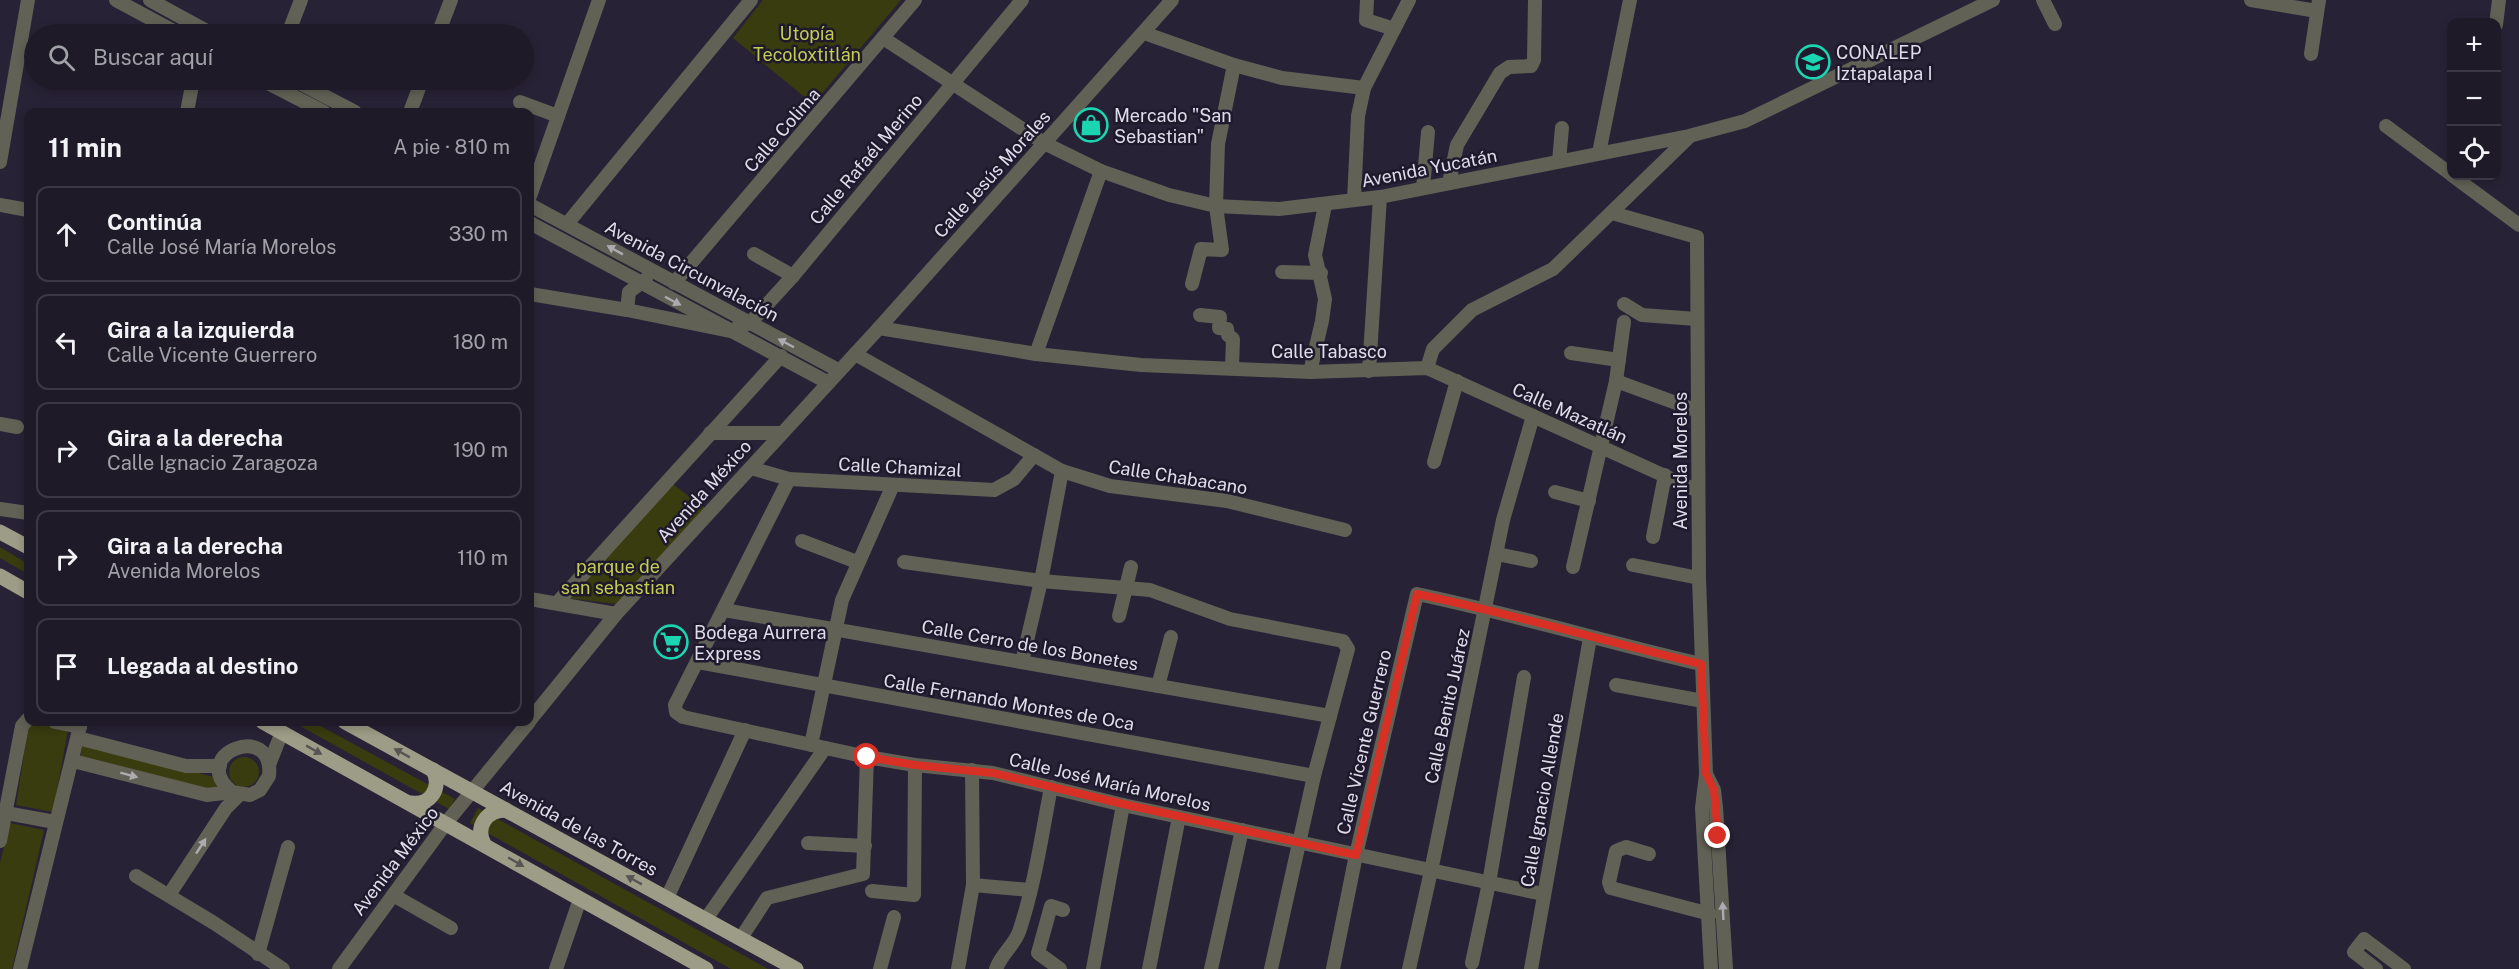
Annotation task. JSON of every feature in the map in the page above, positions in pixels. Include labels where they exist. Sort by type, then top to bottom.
[{"type":"main road","points":[[0,532],[24,545]]},
{"type":"main road","points":[[0,576],[24,590]]},
{"type":"main road","points":[[271,726],[484,844],[687,964],[706,969]]},
{"type":"main road","name":"Avenida de las Torres","points":[[352,726],[796,969]]},
{"type":"main road","points":[[411,803],[426,801],[433,794],[437,780],[433,770]]},
{"type":"main road","points":[[484,844],[480,834],[485,819],[496,811],[506,810]]},
{"type":"street","points":[[0,162],[28,0]]},
{"type":"street","points":[[116,0],[160,24]]},
{"type":"street","points":[[150,0],[190,24]]},
{"type":"street","points":[[292,24],[301,0]]},
{"type":"street","points":[[442,24],[450,0]]},
{"type":"street","points":[[534,185],[599,0]]},
{"type":"street","points":[[567,224],[751,0]]},
{"type":"street","name":"Calle Colima","points":[[675,283],[915,0]]},
{"type":"street","name":"Calle Rafaél Merino","points":[[730,331],[750,323],[793,276],[1022,0]]},
{"type":"street","name":"Calle Jesús Morales","points":[[838,370],[879,328],[1172,0]]},
{"type":"street","points":[[1367,0],[1366,20],[1394,29]]},
{"type":"street","points":[[1354,200],[1358,116],[1364,88],[1409,0]]},
{"type":"street","points":[[1449,183],[1457,146],[1500,73],[1509,67],[1531,66],[1534,60],[1536,0]]},
{"type":"street","points":[[1599,153],[1630,0]]},
{"type":"street","name":"Avenida Yucatán","points":[[883,38],[1044,143],[1101,171],[1169,195],[1216,206],[1279,209],[1325,205],[1423,188],[1689,136],[1745,121],[1993,0]]},
{"type":"street","points":[[2043,0],[2055,24]]},
{"type":"street","points":[[2251,0],[2318,6],[2311,54]]},
{"type":"street","points":[[2497,18],[2499,0]]},
{"type":"street","points":[[1144,33],[1234,65],[1282,78],[1364,88]]},
{"type":"street","points":[[1192,284],[1201,249],[1222,250],[1216,206],[1218,144],[1234,65]]},
{"type":"street","points":[[0,71],[15,73]]},
{"type":"street","points":[[188,108],[191,90]]},
{"type":"street","points":[[281,90],[316,108]]},
{"type":"street","points":[[313,90],[347,108]]},
{"type":"street","points":[[412,108],[418,90]]},
{"type":"street","points":[[520,102],[558,116]]},
{"type":"street","points":[[2386,126],[2447,171]]},
{"type":"street","points":[[1558,161],[1562,128]]},
{"type":"street","points":[[1423,188],[1428,132]]},
{"type":"street","points":[[1427,368],[1433,349],[1472,310],[1553,269],[1689,136]]},
{"type":"street","points":[[1036,354],[1101,171]]},
{"type":"street","points":[[2459,180],[2519,225]]},
{"type":"street","points":[[1370,371],[1380,196]]},
{"type":"street","points":[[0,205],[24,209]]},
{"type":"street","points":[[1310,372],[1325,299],[1321,273],[1315,255],[1325,205]]},
{"type":"street","name":"Avenida Circunvalación","points":[[534,207],[838,370]]},
{"type":"street","name":"Avenida Morelos","points":[[1612,213],[1697,237],[1699,578],[1706,774],[1702,791],[1711,969]]},
{"type":"street","name":"Avenida Circunvalación","points":[[534,225],[640,284],[827,382]]},
{"type":"street","points":[[754,254],[793,276]]},
{"type":"street","points":[[627,310],[629,292],[653,271]]},
{"type":"street","points":[[1282,272],[1321,273]]},
{"type":"street","points":[[534,295],[627,310],[730,331]]},
{"type":"street","points":[[1624,304],[1642,315],[1697,319]]},
{"type":"street","points":[[1200,315],[1220,316],[1219,328],[1227,329],[1228,335],[1233,339],[1232,368]]},
{"type":"street","points":[[1573,567],[1616,381],[1624,322]]},
{"type":"street","name":"Calle Tabasco","points":[[879,328],[1036,354],[1141,365],[1310,372],[1427,368]]},
{"type":"street","points":[[1571,353],[1619,360]]},
{"type":"street","name":"Calle Chabacano","points":[[855,354],[1062,471],[1110,486],[1227,501],[1345,530]]},
{"type":"street","points":[[557,603],[781,356]]},
{"type":"street","name":"Calle Mazatlán","points":[[1427,368],[1698,491]]},
{"type":"street","name":"Avenida México","points":[[534,715],[616,614],[838,370]]},
{"type":"street","points":[[1434,462],[1457,381]]},
{"type":"street","points":[[1616,381],[1698,411]]},
{"type":"street","name":"Calle Benito Juárez","points":[[1408,969],[1431,871],[1503,520],[1533,416]]},
{"type":"street","points":[[0,424],[17,427]]},
{"type":"street","points":[[710,433],[781,433]]},
{"type":"street","name":"Calle Chamizal","points":[[751,468],[789,479],[994,490],[1014,479],[1034,455]]},
{"type":"street","points":[[1022,663],[1041,581],[1062,471]]},
{"type":"street","points":[[1653,537],[1665,475]]},
{"type":"street","points":[[698,663],[789,479]]},
{"type":"street","points":[[811,745],[842,600],[893,485]]},
{"type":"street","points":[[1555,492],[1589,501]]},
{"type":"street","points":[[0,509],[24,512]]},
{"type":"street","points":[[802,541],[857,562]]},
{"type":"street","points":[[1497,554],[1531,561]]},
{"type":"street","points":[[904,562],[1041,581],[1150,590],[1230,619],[1342,641],[1348,649],[1314,776],[1271,969]]},
{"type":"street","points":[[1633,565],[1699,578]]},
{"type":"street","points":[[1119,616],[1131,567]]},
{"type":"street","name":"Calle Vicente Guerrero","points":[[1333,969],[1356,855],[1417,594],[1485,608]]},
{"type":"street","points":[[534,600],[616,614]]},
{"type":"street","points":[[1485,608],[1590,638],[1701,664]]},
{"type":"street","name":"Calle Cerro de los Bonetes","points":[[724,610],[1330,716]]},
{"type":"street","points":[[1158,686],[1171,637]]},
{"type":"street","name":"Calle Ignacio Allende","points":[[1531,969],[1590,638]]},
{"type":"street","name":"Calle José María Morelos","points":[[698,663],[675,705],[676,712],[683,717],[867,757],[915,765],[993,773],[1179,817],[1543,894]]},
{"type":"street","name":"Calle Fernando Montes de Oca","points":[[698,663],[1314,776]]},
{"type":"street","points":[[1472,963],[1489,883],[1524,677]]},
{"type":"street","points":[[1616,686],[1703,701]]},
{"type":"street","points":[[0,841],[3,812],[24,724]]},
{"type":"street","name":"Avenida México","points":[[344,968],[393,895],[446,823],[525,726]]},
{"type":"street","points":[[20,969],[80,729],[186,766],[220,766]]},
{"type":"street","points":[[667,898],[745,730]]},
{"type":"street","points":[[73,761],[207,795],[235,793],[250,795],[260,790],[269,776],[269,765],[282,732]]},
{"type":"street","points":[[235,793],[222,781],[220,766],[227,753],[240,746],[248,746],[261,752],[269,765]]},
{"type":"street","points":[[706,919],[825,748]]},
{"type":"street","points":[[741,938],[767,898],[863,874],[867,757]]},
{"type":"street","points":[[872,891],[914,895],[915,765]]},
{"type":"street","points":[[958,969],[973,885],[972,770]]},
{"type":"street","name":"Avenida Morelos","points":[[1706,774],[1714,790],[1726,969]]},
{"type":"street","points":[[1001,967],[1019,933],[1051,787]]},
{"type":"street","points":[[170,895],[235,793]]},
{"type":"street","points":[[1093,969],[1123,804]]},
{"type":"street","points":[[3,812],[55,822]]},
{"type":"street","points":[[1149,969],[1179,817]]},
{"type":"street","points":[[1211,969],[1242,830]]},
{"type":"street","points":[[1704,836],[1718,836]]},
{"type":"street","points":[[808,843],[865,846]]},
{"type":"street","points":[[258,954],[288,847]]},
{"type":"street","points":[[1649,854],[1626,847],[1616,851],[1609,882],[1611,888],[1710,914]]},
{"type":"street","points":[[136,876],[170,895],[283,969]]},
{"type":"street","points":[[973,885],[1030,890]]},
{"type":"street","points":[[393,895],[451,928]]},
{"type":"street","points":[[556,969],[580,899]]},
{"type":"street","points":[[1060,969],[1038,953],[1051,906],[1062,910]]},
{"type":"street","points":[[880,969],[894,917]]},
{"type":"street","points":[[2376,969],[2354,952],[2364,939],[2404,969]]},
{"type":"green space","name":"Utopía Tecoloxtitlán","points":[[763,0],[901,0],[813,104],[733,38]]},
{"type":"green space","name":"parque de san sebastian","points":[[670,482],[709,511],[625,605],[567,598]]},
{"type":"green space","points":[[0,547],[24,562],[24,572],[0,558]]},
{"type":"green space","points":[[28,726],[48,726],[68,730],[53,812],[16,805]]},
{"type":"green space","points":[[300,726],[320,726],[455,799],[449,809]]},
{"type":"green space","points":[[83,743],[214,777],[219,793],[80,758]]},
{"type":"green space","points":[[244,757],[255,761],[259,772],[255,783],[244,787],[233,783],[229,772],[233,761]]},
{"type":"green space","points":[[478,808],[768,969],[731,969],[470,823]]},
{"type":"green space","points":[[10,823],[44,830],[12,969],[0,969],[0,863]]},
{"type":"place","name":"CONALEP Iztapalapa I","points":[[1813,62]]},
{"type":"place","name":"Mercado \"San Sebastian\"","points":[[1091,125]]},
{"type":"place","name":"Bodega Aurrera Express","points":[[671,642]]},
{"type":"route","points":[[867,757],[915,765],[993,773],[1356,855],[1417,594],[1485,608],[1590,638],[1701,664],[1706,774],[1714,790],[1718,836]]}]
